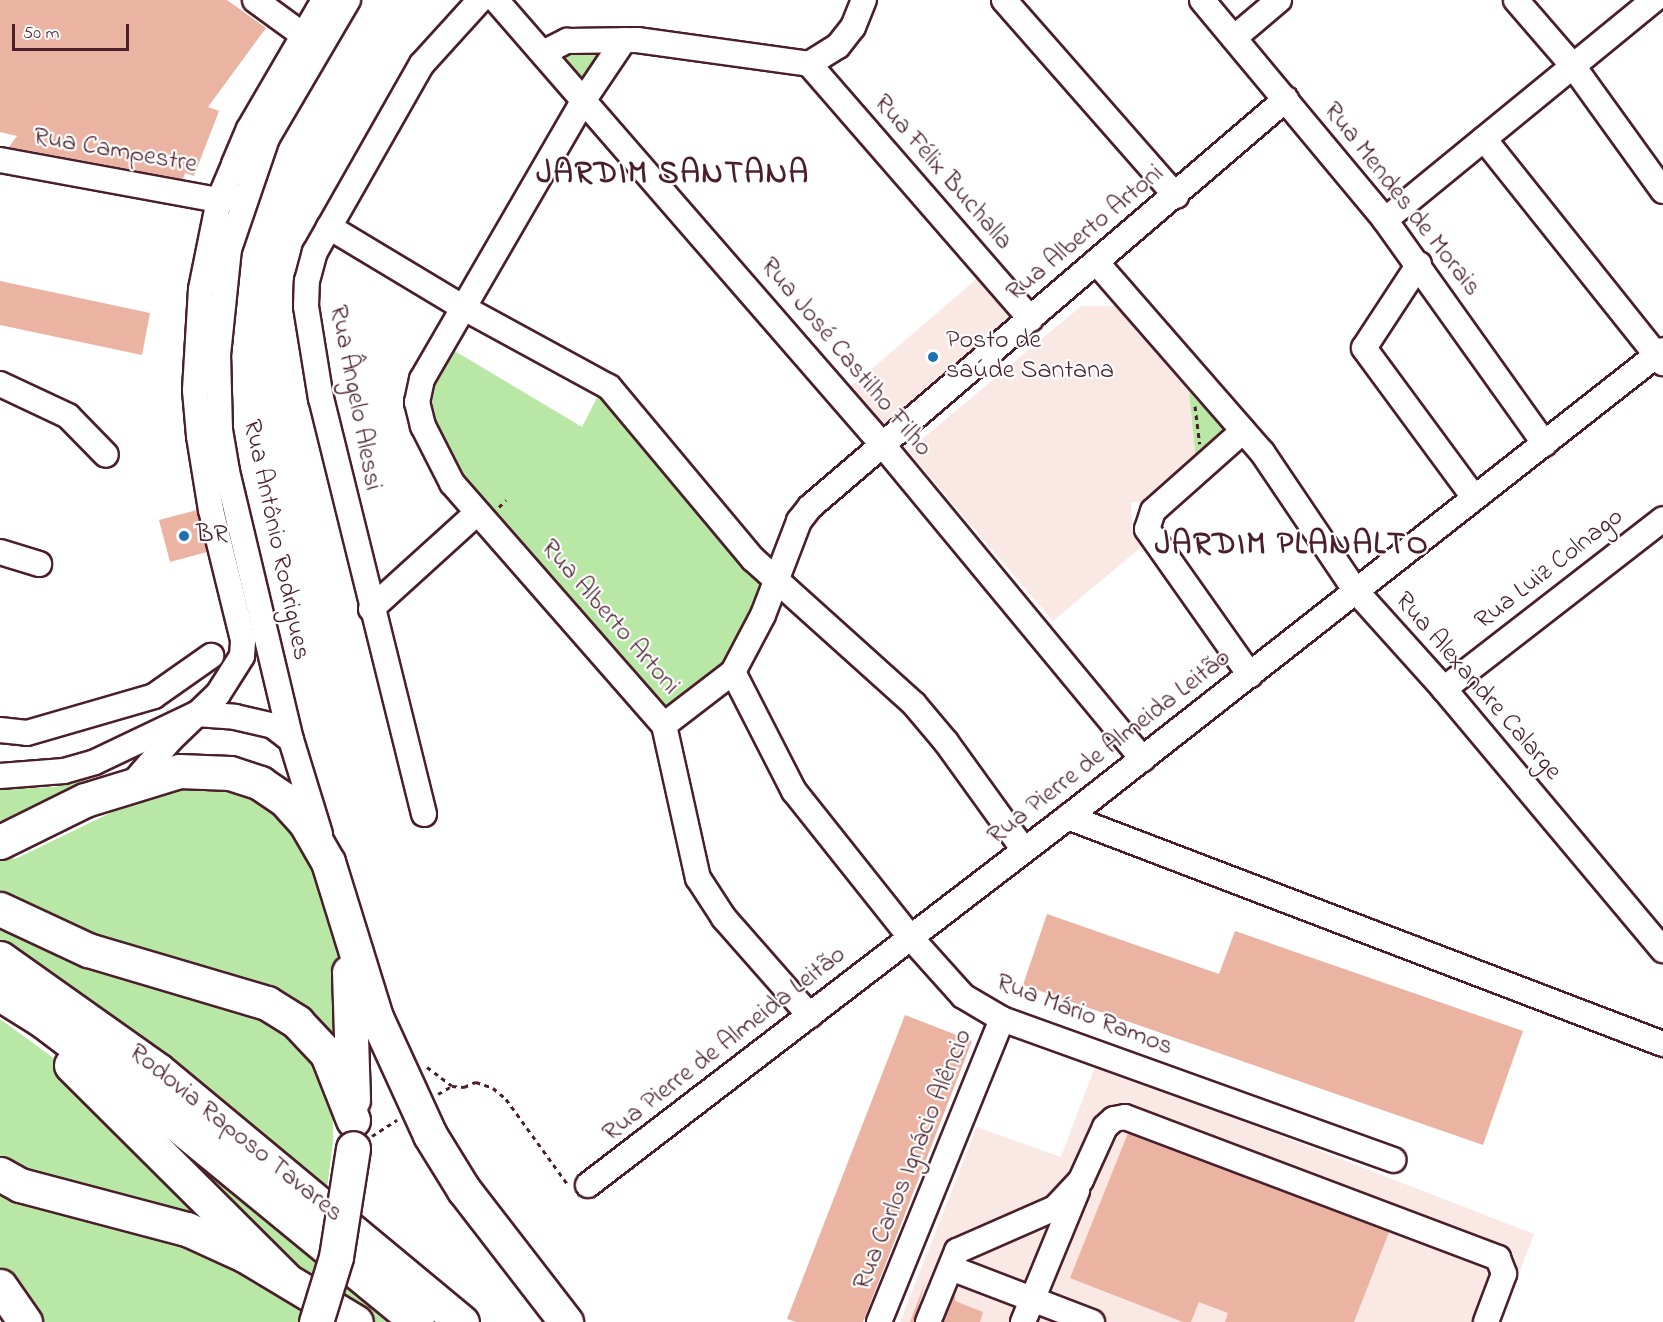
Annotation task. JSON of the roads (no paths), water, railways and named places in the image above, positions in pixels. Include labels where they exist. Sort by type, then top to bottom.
[{"type":"highway","points":[[0,842],[45,817],[133,783],[179,771],[207,770],[260,783],[284,799],[305,822],[328,862],[376,1017],[417,1108],[464,1190],[566,1322]]},
{"type":"highway","points":[[0,909],[88,950],[267,1003],[297,1022],[327,1054],[353,1134]]},
{"type":"highway","points":[[316,1322],[336,1257],[353,1134],[352,1000],[344,916]]},
{"type":"highway","name":"Rodovia Raposo Tavares","points":[[0,958],[158,1070],[462,1322]]},
{"type":"highway","points":[[0,996],[102,1094],[285,1278]]},
{"type":"highway","name":"Rodovia Raposo Tavares","points":[[0,996],[141,1095],[417,1322]]},
{"type":"highway","points":[[0,1174],[20,1185],[187,1229],[285,1278],[356,1322]]},
{"type":"highway","points":[[0,1286],[24,1322]]},
{"type":"highway","points":[[0,1296],[24,1322]]},
{"type":"street","points":[[255,0],[311,41]]},
{"type":"street","name":"Rua Antônio Rodrigues","points":[[311,41],[324,0]]},
{"type":"street","name":"Rua Antônio Rodrigues","points":[[196,714],[218,694],[233,672],[242,656],[243,640],[204,473],[195,390],[201,289],[219,200],[311,41],[348,0]]},
{"type":"street","name":"Rua Ângelo Alessi","points":[[424,814],[371,609],[321,399],[306,306],[315,252],[329,227],[422,64],[480,0]]},
{"type":"street","name":"Rua José Castilho Filho","points":[[496,0],[585,98],[882,444],[1143,759]]},
{"type":"street","points":[[545,52],[567,41],[624,40],[809,64],[838,46],[853,27],[864,0]]},
{"type":"street","points":[[1004,0],[1176,196]]},
{"type":"street","name":"Rua Mendes de Morais","points":[[1202,0],[1286,99],[1419,264],[1545,444]]},
{"type":"street","points":[[1234,38],[1279,0]]},
{"type":"street","points":[[1516,0],[1573,66],[1663,191]]},
{"type":"street","points":[[1385,220],[1656,0],[1663,7]]},
{"type":"street","points":[[464,308],[585,98],[624,40]]},
{"type":"street","name":"Rua Félix Buchalla","points":[[809,64],[1031,319]]},
{"type":"street","name":"Rua Alberto Artoni","points":[[464,308],[422,379],[417,402],[435,453],[477,513],[664,725],[733,672],[776,580],[799,521],[810,507],[1176,196],[1286,99]]},
{"type":"street","name":"Rua Antônio Rodrigues","points":[[258,133],[247,194],[229,249],[223,283],[218,355],[220,430],[291,740],[328,862]]},
{"type":"street","points":[[1484,139],[1661,356]]},
{"type":"street","name":"Rua Campestre","points":[[0,160],[219,200]]},
{"type":"street","points":[[219,200],[247,194]]},
{"type":"street","points":[[329,227],[464,308],[609,387],[776,580],[914,704],[946,742],[1024,850]]},
{"type":"street","name":"Rua Alexandre Calarge","points":[[1096,262],[1262,452],[1355,590],[1662,939]]},
{"type":"street","points":[[1419,264],[1364,348],[1474,497]]},
{"type":"street","name":"Rua Pierre de Almeida Leitão","points":[[588,1185],[1068,818],[1474,497],[1661,356]]},
{"type":"street","points":[[0,384],[68,416],[106,455]]},
{"type":"street","points":[[1243,431],[1153,511],[1147,529],[1250,675]]},
{"type":"street","points":[[371,609],[477,513]]},
{"type":"street","name":"Rua Luiz Colnago","points":[[1444,689],[1663,519]]},
{"type":"street","points":[[0,552],[39,564]]},
{"type":"street","points":[[0,730],[27,733],[154,696],[211,656]]},
{"type":"street","name":"Rua Mário Ramos","points":[[733,672],[794,791],[911,938],[963,996],[1002,1019],[1393,1160]]},
{"type":"street","points":[[0,776],[54,772],[95,762],[196,714],[235,717],[273,726],[291,740]]},
{"type":"street","points":[[133,783],[196,714]]},
{"type":"street","points":[[664,725],[698,878],[724,918],[810,1016]]},
{"type":"street","points":[[1068,818],[1663,1044]]},
{"type":"street","name":"Rua Carlos Ignácio Alêncio","points":[[879,1322],[1002,1019]]},
{"type":"street","points":[[1023,1322],[1081,1180],[1105,1127],[1114,1119],[1137,1120],[1497,1258],[1504,1274],[1486,1322]]},
{"type":"street","points":[[928,1322],[957,1251],[1055,1208],[1081,1180]]},
{"type":"street","points":[[951,1268],[1092,1322]]},
{"type":"place","name":"Posto de saúde Santana","points":[[933,357]]},
{"type":"place","name":"BR","points":[[184,536]]},
{"type":"district","name":"JARDIM SANTANA","points":[[673,175]]},
{"type":"district","name":"JARDIM PLANALTO","points":[[1292,546]]}]
